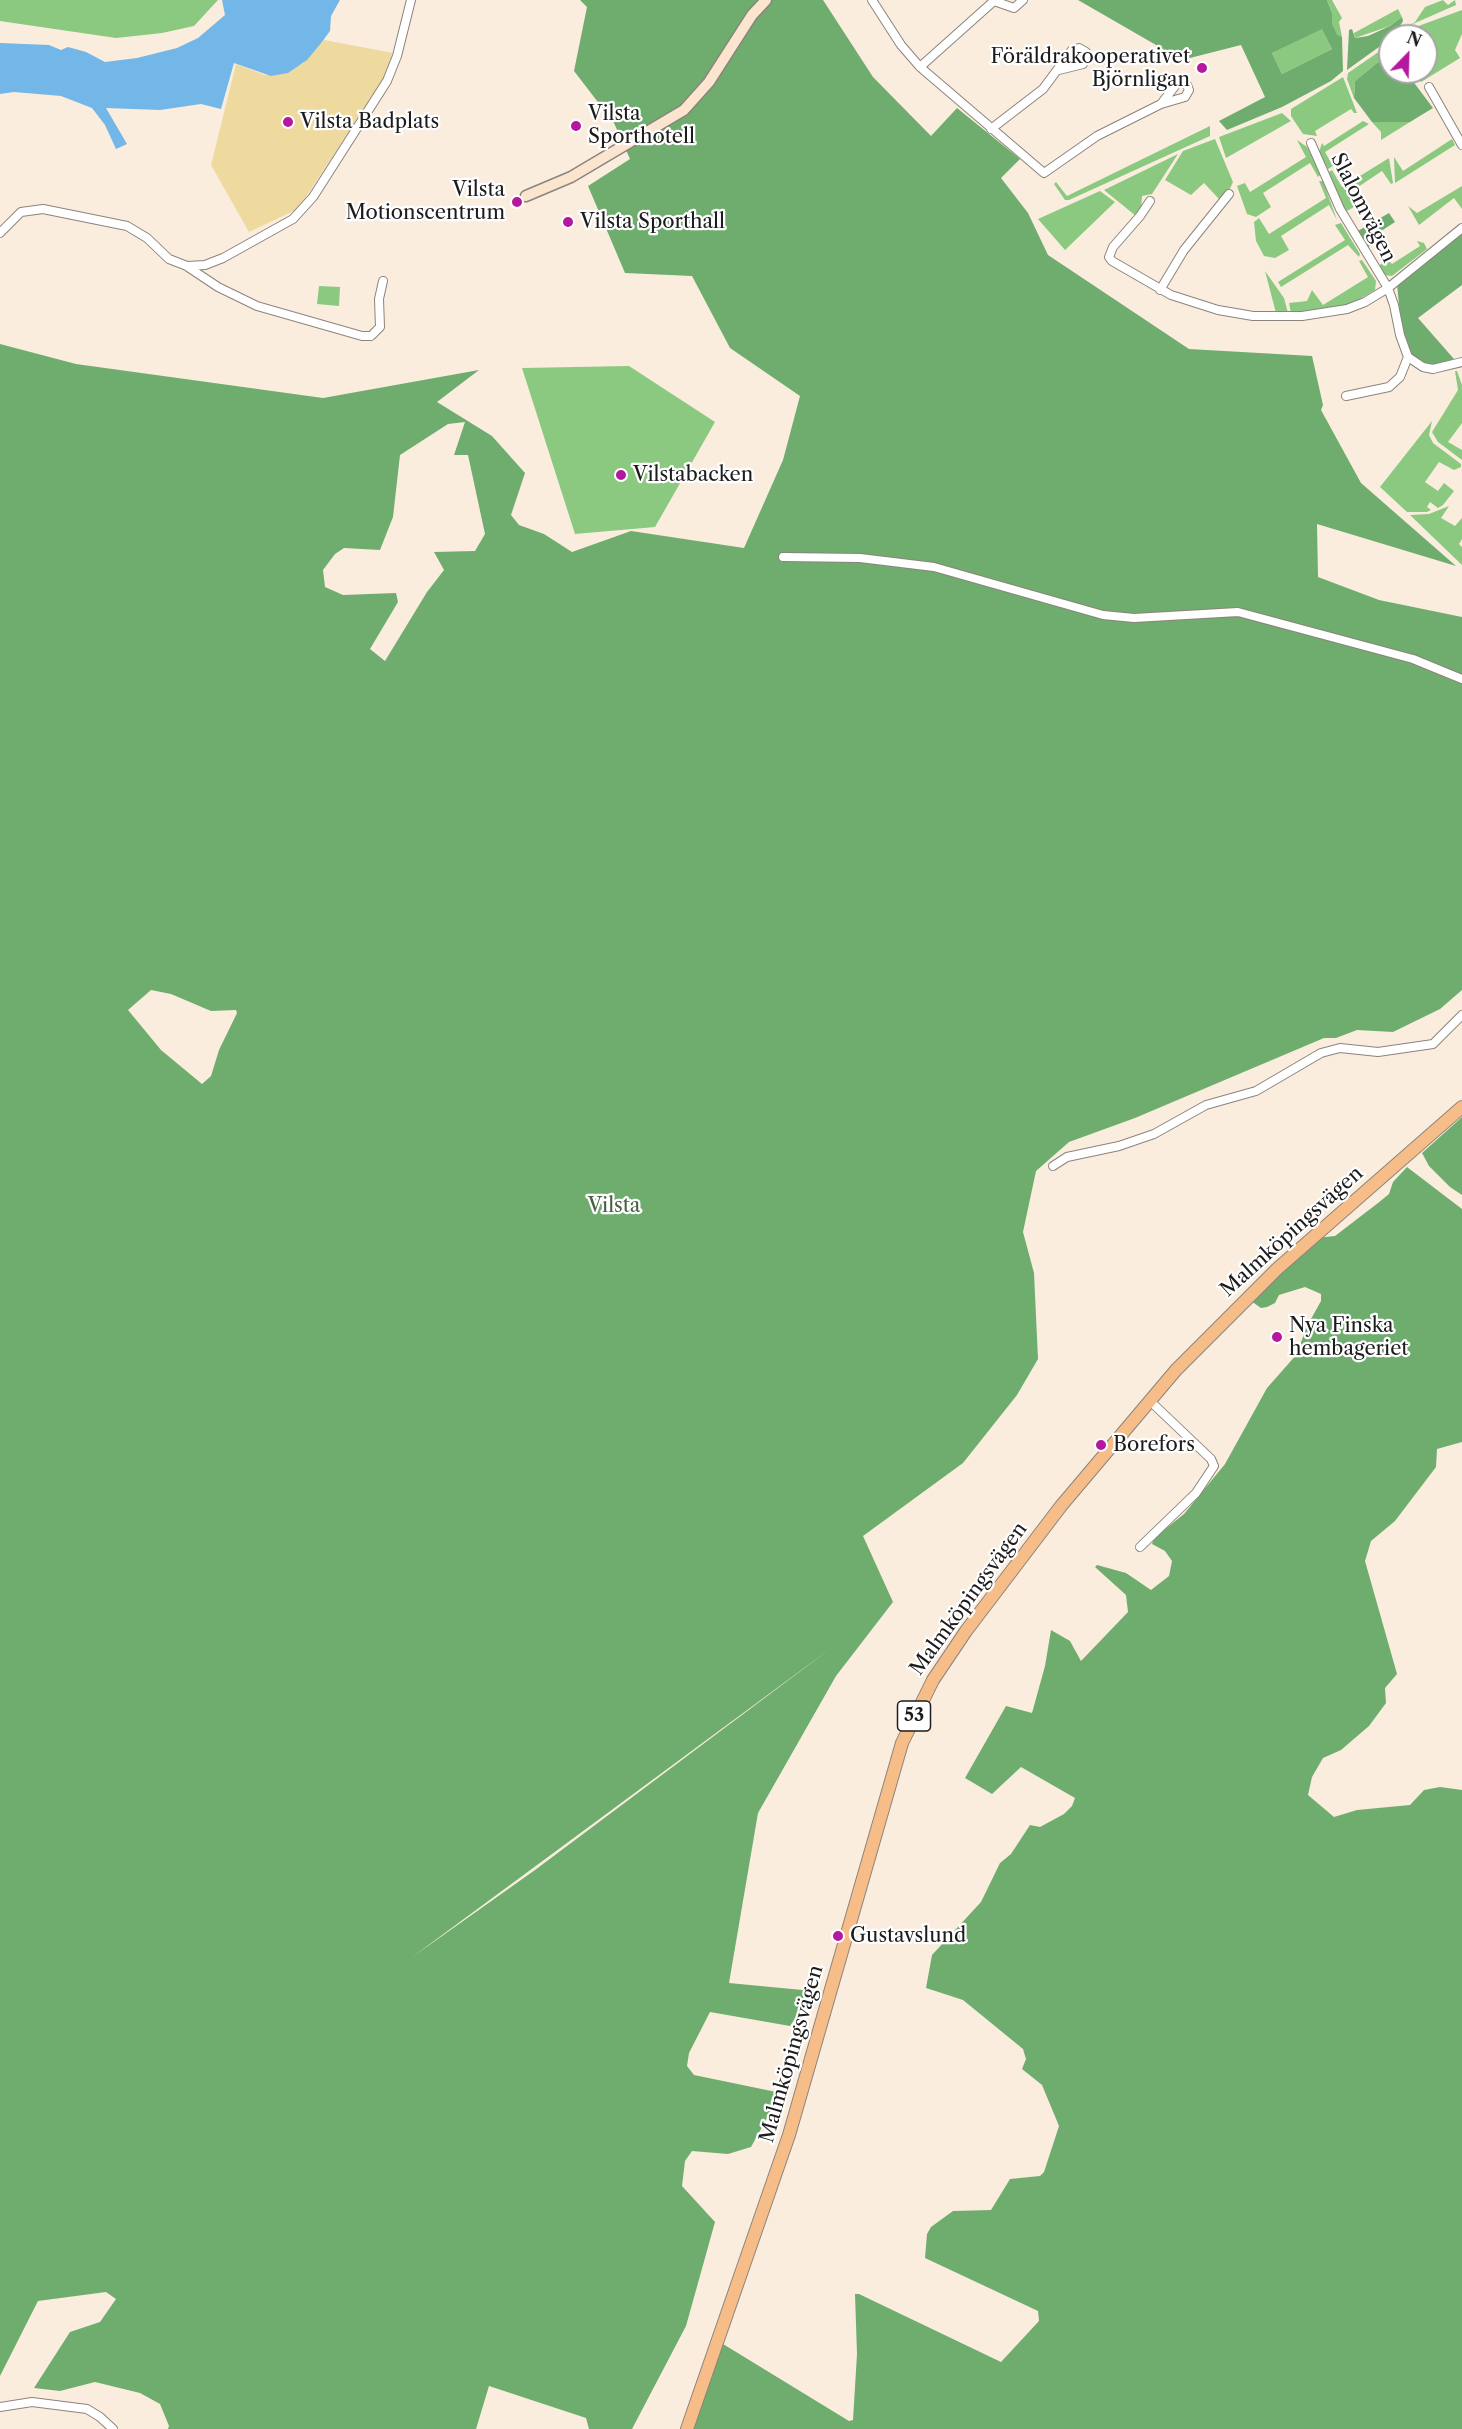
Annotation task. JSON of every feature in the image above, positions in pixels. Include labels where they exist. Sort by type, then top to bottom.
[{"type":"main road","name":"Malmköpingsvägen","points":[[687,2429],[789,2136],[888,1790],[913,1718],[940,1668],[1061,1506],[1149,1400],[1212,1332],[1277,1269],[1462,1107]]},
{"type":"street","points":[[187,266],[205,265],[223,258],[301,213],[387,81],[397,56],[411,0]]},
{"type":"street","points":[[526,196],[571,177],[684,110],[709,82],[752,15],[766,0]]},
{"type":"street","points":[[872,0],[901,45],[920,67],[1044,173],[1097,136],[1161,104]]},
{"type":"street","points":[[920,67],[994,1],[1014,9],[1023,0]]},
{"type":"street","points":[[991,129],[1026,104],[1059,70]]},
{"type":"street","points":[[1429,87],[1462,145]]},
{"type":"street","name":"Slalomvägen","points":[[1311,143],[1340,209],[1388,288],[1408,357]]},
{"type":"street","points":[[1160,290],[1184,250],[1228,194]]},
{"type":"street","points":[[1150,201],[1113,247],[1109,256],[1117,266],[1160,290],[1218,310],[1278,317],[1347,309],[1365,302],[1388,288],[1462,228]]},
{"type":"street","points":[[0,233],[21,212],[43,209],[127,226],[147,238],[169,259],[187,266],[224,290],[257,306],[362,336],[371,336],[380,327],[379,299],[383,281]]},
{"type":"street","points":[[1346,396],[1389,387],[1400,377],[1408,357],[1433,369],[1462,362]]},
{"type":"street","points":[[783,557],[860,558],[934,567],[1103,615],[1134,618],[1238,612],[1413,659],[1462,679]]},
{"type":"street","points":[[1053,1166],[1066,1157],[1119,1146],[1154,1134],[1206,1105],[1256,1091],[1312,1057],[1331,1049],[1378,1052],[1433,1044],[1462,1015]]},
{"type":"street","points":[[1140,1547],[1196,1493],[1214,1466],[1211,1459],[1149,1400]]},
{"type":"street","points":[[0,2407],[32,2402],[87,2409],[113,2429]]},
{"type":"green space","points":[[0,0],[218,0],[194,26],[162,33],[116,38],[0,21]]},
{"type":"green space","name":"Vilsta","points":[[580,0],[823,0],[873,77],[931,136],[957,108],[1020,159],[1001,178],[1028,213],[1048,255],[1189,349],[1312,356],[1323,405],[1321,410],[1361,483],[1456,566],[1317,524],[1318,577],[1379,600],[1462,617],[1462,990],[1440,1009],[1393,1032],[1357,1030],[1336,1038],[1324,1038],[1135,1118],[1069,1142],[1036,1171],[1023,1232],[1034,1273],[1038,1359],[1017,1395],[963,1463],[863,1536],[893,1602],[836,1676],[758,1813],[729,1983],[813,1991],[790,2026],[710,2012],[689,2053],[687,2066],[694,2075],[781,2093],[751,2147],[728,2154],[692,2151],[685,2161],[682,2186],[715,2222],[686,2326],[632,2429],[589,2429],[586,2418],[489,2386],[476,2429],[168,2429],[169,2426],[160,2404],[140,2393],[95,2382],[60,2391],[34,2388],[70,2332],[100,2322],[116,2299],[106,2292],[38,2301],[0,2376],[0,344],[76,364],[323,398],[479,370],[437,402],[492,436],[525,473],[511,515],[519,525],[544,534],[572,552],[631,531],[744,548],[783,460],[800,396],[730,348],[692,276],[625,273],[588,186],[630,159],[614,123],[574,71],[587,7]],"holes":[[[465,422],[454,455],[468,455],[485,534],[475,551],[434,552],[444,570],[427,592],[385,661],[370,649],[398,602],[396,593],[343,595],[325,587],[323,570],[335,554],[344,548],[380,550],[393,517],[400,455],[448,424]],[[151,990],[171,994],[211,1011],[236,1010],[237,1013],[219,1050],[211,1076],[202,1084],[161,1050],[128,1010]],[[834,1646],[535,1870],[411,1958]]]},
{"type":"green space","points":[[1078,0],[1327,0],[1332,13],[1332,23],[1337,35],[1342,37],[1343,71],[1331,81],[1282,107],[1227,130],[1219,121],[1265,97],[1241,45],[1182,60]],"holes":[[[1322,29],[1332,49],[1282,74],[1272,53]]]},
{"type":"green space","points":[[1327,0],[1332,0],[1342,18],[1339,22],[1342,37],[1337,36]]},
{"type":"green space","points":[[1443,0],[1448,5],[1455,0],[1456,5],[1411,24],[1425,7]]},
{"type":"green space","points":[[1398,9],[1402,17],[1393,24],[1378,24],[1378,30],[1355,38],[1354,33]]},
{"type":"green space","points":[[1462,10],[1462,34],[1455,50],[1460,58],[1438,72],[1438,24],[1424,24]]},
{"type":"green space","points":[[1402,17],[1401,24],[1393,24]]},
{"type":"green space","points":[[1322,28],[1332,49],[1282,74],[1272,53]]},
{"type":"green space","points":[[1352,29],[1355,38],[1378,31],[1378,48],[1347,70],[1349,30]]},
{"type":"green space","points":[[1378,52],[1378,62],[1355,81],[1354,98],[1347,79],[1348,73]]},
{"type":"green space","points":[[1377,63],[1378,84],[1415,84],[1433,108],[1410,122],[1372,122],[1354,98],[1355,81]]},
{"type":"green space","points":[[1343,77],[1357,113],[1351,109],[1315,131],[1317,136],[1303,134],[1291,116],[1291,109]]},
{"type":"green space","points":[[1282,113],[1291,121],[1226,158],[1219,137]]},
{"type":"green space","points":[[1363,121],[1369,124],[1325,152],[1333,166],[1328,169],[1319,152],[1322,143],[1324,146]]},
{"type":"green space","points":[[1372,122],[1410,122],[1381,140],[1381,132]]},
{"type":"green space","points":[[1210,126],[1210,136],[1069,200],[1065,200],[1054,184],[1056,182],[1067,196]]},
{"type":"green space","points":[[1215,139],[1233,182],[1228,193],[1219,199],[1204,183],[1191,195],[1165,180],[1183,151]]},
{"type":"green space","points":[[1452,139],[1455,145],[1395,183],[1394,157],[1403,171]]},
{"type":"green space","points":[[1297,140],[1307,147],[1321,174],[1318,177],[1310,163],[1263,193],[1271,207],[1256,217],[1247,214],[1237,186],[1245,183],[1250,192],[1306,157]]},
{"type":"green space","points":[[1178,154],[1152,194],[1142,196],[1141,209],[1136,216],[1104,190]]},
{"type":"green space","points":[[1389,158],[1393,183],[1391,184],[1382,171],[1349,193],[1356,206],[1345,212],[1329,172],[1332,170],[1342,187]]},
{"type":"green space","points":[[1319,181],[1323,181],[1337,220],[1329,205],[1281,236],[1289,250],[1275,258],[1264,256],[1256,241],[1254,222],[1259,218],[1269,234],[1326,198]]},
{"type":"green space","points":[[1462,186],[1462,209],[1454,198],[1419,225],[1408,206],[1417,213]]},
{"type":"green space","points":[[1100,191],[1115,202],[1065,250],[1038,219]]},
{"type":"green space","points":[[1389,213],[1395,222],[1375,235],[1378,241],[1366,248],[1356,232]]},
{"type":"green space","points":[[1341,223],[1360,254],[1359,257],[1348,245],[1281,287],[1278,282],[1345,240],[1335,225]]},
{"type":"green space","points":[[1462,232],[1462,285],[1418,318],[1454,359],[1443,364],[1427,364],[1413,357],[1402,336],[1397,284]]},
{"type":"green space","points":[[1417,241],[1424,243],[1427,249],[1392,276],[1383,275],[1378,266],[1388,260],[1392,264],[1420,246]]},
{"type":"green space","points":[[1362,260],[1376,281],[1375,290],[1351,304],[1291,313],[1289,303],[1307,301],[1312,290],[1323,305],[1368,277],[1359,261]]},
{"type":"green space","points":[[1265,271],[1284,298],[1288,313],[1276,313]]},
{"type":"green space","points":[[319,286],[340,287],[339,306],[317,304]]},
{"type":"green space","name":"Vilstabacken","points":[[629,366],[715,422],[655,527],[575,534],[522,368]]},
{"type":"green space","points":[[1455,371],[1462,385],[1462,423],[1448,442],[1462,450],[1462,460],[1438,442],[1432,432],[1458,390]]},
{"type":"green space","points":[[1432,421],[1429,435],[1433,443],[1461,464],[1461,467],[1454,470],[1439,462],[1425,482],[1438,491],[1444,483],[1454,491],[1438,508],[1430,502],[1427,507],[1431,510],[1427,512],[1407,512],[1380,487]]},
{"type":"green space","points":[[1449,506],[1441,518],[1455,526],[1462,518],[1462,539],[1459,544],[1462,547],[1462,565],[1410,515],[1429,514]]},
{"type":"green space","points":[[1462,1117],[1462,1195],[1450,1187],[1429,1166],[1422,1153]]},
{"type":"green space","points":[[1407,1167],[1462,1209],[1462,1442],[1437,1449],[1436,1467],[1395,1521],[1371,1541],[1365,1561],[1397,1674],[1385,1688],[1386,1703],[1369,1726],[1341,1750],[1323,1758],[1312,1777],[1308,1795],[1334,1817],[1357,1810],[1410,1805],[1424,1790],[1440,1787],[1462,1790],[1462,2429],[692,2429],[723,2344],[849,2421],[853,2420],[857,2354],[855,2294],[1001,2362],[1039,2321],[1038,2311],[925,2258],[927,2234],[931,2227],[953,2211],[991,2210],[1010,2179],[1040,2176],[1044,2172],[1059,2126],[1042,2085],[1022,2069],[1026,2059],[1023,2049],[963,2000],[926,1988],[932,1955],[981,1902],[1000,1863],[1011,1854],[1030,1825],[1040,1827],[1064,1814],[1072,1806],[1075,1798],[1021,1767],[992,1794],[965,1778],[1006,1706],[1032,1713],[1045,1666],[1051,1630],[1070,1641],[1081,1661],[1128,1612],[1126,1595],[1095,1567],[1097,1565],[1126,1573],[1151,1590],[1169,1576],[1172,1561],[1165,1551],[1152,1544],[1154,1538],[1184,1514],[1225,1464],[1267,1388],[1297,1354],[1306,1328],[1321,1301],[1321,1294],[1305,1287],[1279,1295],[1275,1303],[1267,1307],[1261,1308],[1251,1301],[1316,1238],[1335,1236],[1389,1194],[1393,1182]]},
{"type":"sand","name":"Vilsta Badplats","points":[[324,40],[393,53],[383,79],[298,209],[249,232],[211,165],[236,64],[265,75],[302,64]]},
{"type":"water","points":[[222,0],[340,0],[331,16],[330,31],[307,60],[288,73],[271,76],[234,63],[221,109],[201,104],[160,110],[106,108],[127,144],[116,149],[105,125],[92,108],[61,96],[14,92],[0,94],[0,43],[49,45],[61,50],[68,47],[86,52],[105,62],[137,58],[177,48],[198,38],[225,15]]},
{"type":"place","name":"Föräldrakooperativet Björnligan","points":[[1202,68]]},
{"type":"place","name":"Vilsta Badplats","points":[[288,122]]},
{"type":"place","name":"Vilsta Sporthotell","points":[[576,126]]},
{"type":"place","name":"Vilsta Motionscentrum","points":[[517,202]]},
{"type":"place","name":"Vilsta Sporthall","points":[[568,222]]},
{"type":"place","name":"Vilstabacken","points":[[621,475]]},
{"type":"place","name":"Nya Finska hembageriet","points":[[1277,1337]]},
{"type":"place","name":"Borefors","points":[[1101,1445]]},
{"type":"place","name":"Gustavslund","points":[[838,1936]]}]
